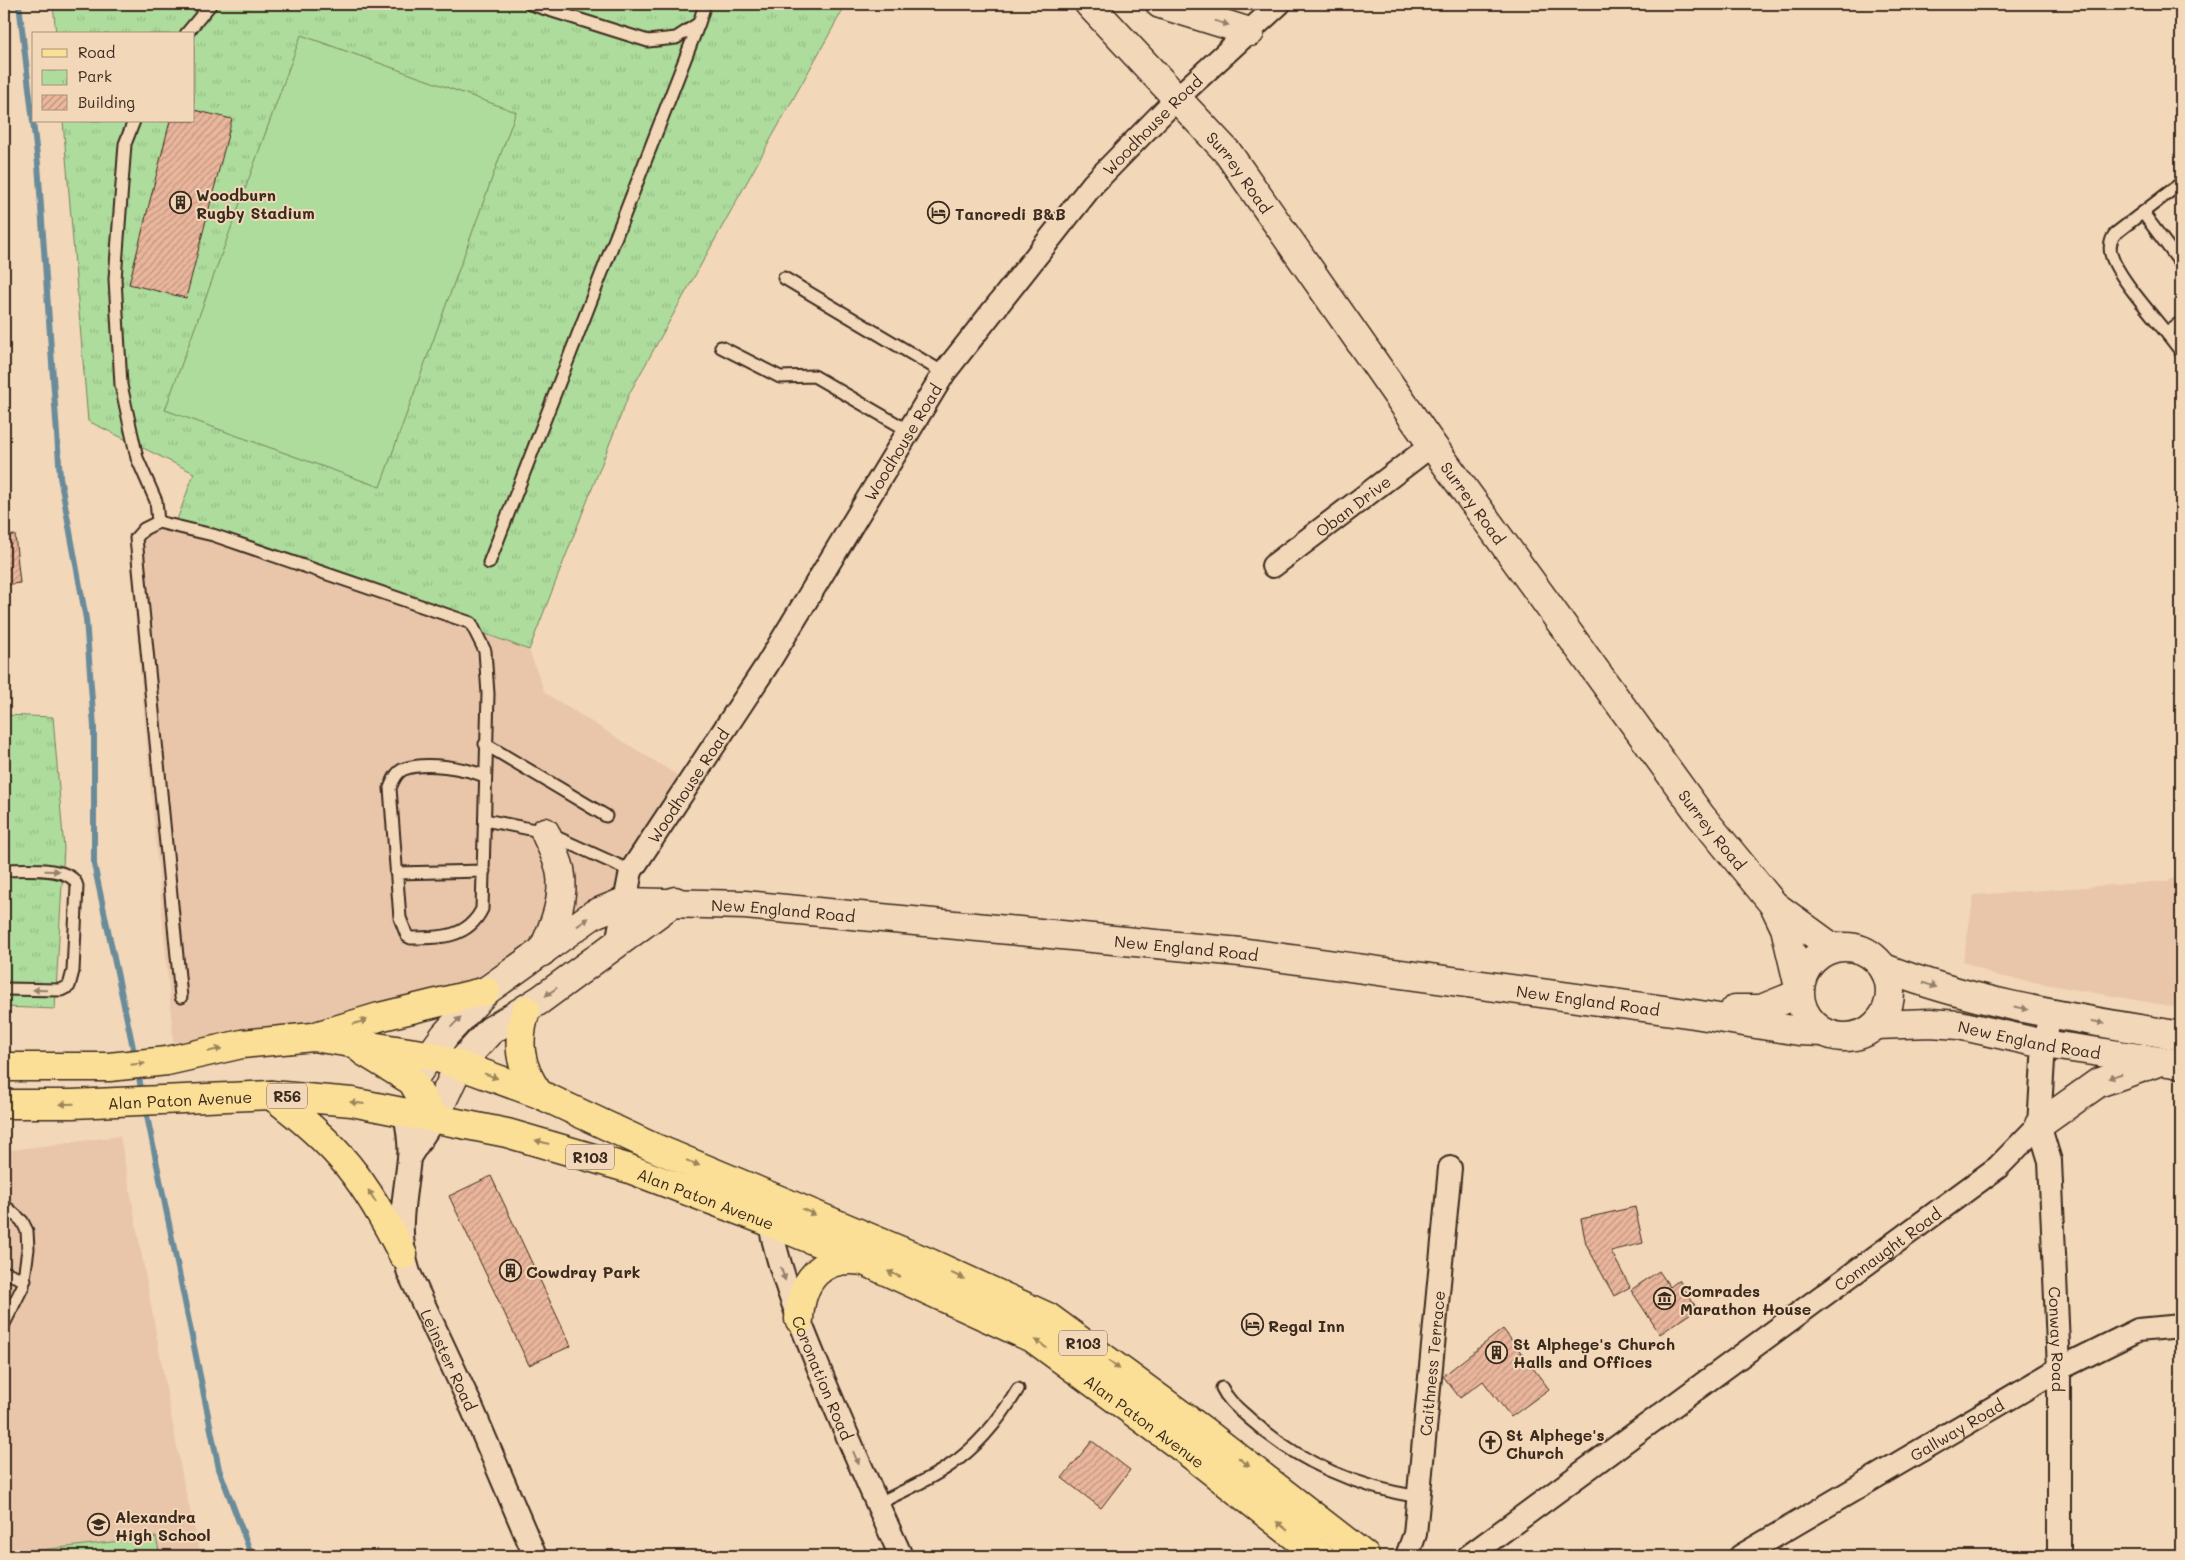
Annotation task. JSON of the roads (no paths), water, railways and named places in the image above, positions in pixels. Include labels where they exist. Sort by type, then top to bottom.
[{"type":"main road","points":[[313,1037],[379,1017],[486,991]]},
{"type":"main road","points":[[526,1010],[520,1030],[519,1050],[530,1081],[539,1094]]},
{"type":"main road","name":"Alan Paton Avenue","points":[[4,1067],[109,1067],[167,1061],[242,1044],[313,1037],[428,1055],[459,1065],[539,1094],[648,1145],[930,1263],[1048,1317],[1205,1432],[1366,1556]]},
{"type":"main road","points":[[349,1043],[412,1081],[434,1119]]},
{"type":"main road","points":[[271,1096],[321,1135],[352,1169],[380,1210],[403,1255]]},
{"type":"main road","name":"Alan Paton Avenue","points":[[4,1104],[271,1096],[352,1102],[506,1133],[635,1171],[769,1222],[864,1261],[1034,1339],[1189,1453],[1320,1556]]},
{"type":"main road","points":[[799,1319],[803,1290],[821,1270],[844,1258],[864,1261]]},
{"type":"street","name":"Surrey Road","points":[[1089,4],[1178,97],[1228,153],[1432,445],[1700,816],[1774,905],[1833,948]]},
{"type":"street","points":[[1160,4],[1256,19]]},
{"type":"street","name":"Woodhouse Road","points":[[617,943],[630,871],[767,665],[944,373],[1093,184],[1256,19],[1279,4]]},
{"type":"street","name":"Oban Drive","points":[[1273,566],[1432,445]]},
{"type":"street","points":[[542,952],[556,921],[561,897],[560,869],[545,832]]},
{"type":"street","points":[[434,1119],[459,1065],[490,1031],[526,1010],[675,901]]},
{"type":"street","name":"New England Road","points":[[405,1112],[406,1096],[412,1081],[428,1055],[486,991],[594,914],[624,902],[675,901],[745,904],[1240,952],[1694,1014],[1799,1031],[1823,1032]]},
{"type":"street","name":"Surrey Road","points":[[1774,905],[1787,933],[1798,988]]},
{"type":"street","points":[[1845,946],[1867,952],[1884,968],[1889,980],[1889,1004],[1876,1025],[1856,1036],[1845,1037],[1823,1032],[1813,1025],[1806,1015],[1798,988],[1812,960],[1833,948],[1845,946]]},
{"type":"street","name":"New England Road","points":[[1884,968],[1945,990],[2050,1014],[2181,1036]]},
{"type":"street","name":"New England Road","points":[[1694,1014],[1722,1009],[1761,1009],[1798,988]]},
{"type":"street","points":[[2039,1125],[2044,1044],[2050,1014]]},
{"type":"street","name":"New England Road","points":[[1876,1025],[1930,1023],[1959,1025],[2044,1044],[2171,1062]]},
{"type":"street","points":[[2039,1125],[2098,1082],[2171,1062]]},
{"type":"street","name":"Leinster Road","points":[[405,1112],[410,1156],[401,1223],[403,1255],[409,1273],[472,1408],[535,1556]]},
{"type":"street","name":"Leinster Road","points":[[410,1156],[434,1119]]},
{"type":"street","name":"Conway Road","points":[[2039,1125],[2050,1161],[2059,1369],[2059,1556]]},
{"type":"street","name":"Connaught Road","points":[[1469,1556],[1998,1167],[2039,1125]]},
{"type":"street","name":"Caithness Terrace","points":[[1407,1556],[1415,1534],[1450,1168]]},
{"type":"street","name":"Coronation Road","points":[[764,1192],[779,1263],[799,1319],[901,1556]]},
{"type":"street","name":"Gallway Road","points":[[1741,1556],[2059,1369],[2138,1330],[2181,1326]]},
{"type":"lane","points":[[188,32],[211,4]]},
{"type":"lane","points":[[530,4],[648,41],[676,38],[699,23]]},
{"type":"lane","points":[[489,563],[699,23],[704,4]]},
{"type":"lane","points":[[134,122],[125,144],[115,289],[121,385],[137,458],[156,501],[158,522]]},
{"type":"lane","points":[[2181,183],[2116,233],[2112,237],[2110,252],[2124,278],[2181,352]]},
{"type":"lane","points":[[2143,213],[2181,264]]},
{"type":"lane","points":[[784,278],[944,373]]},
{"type":"lane","points":[[2167,332],[2181,322]]},
{"type":"lane","points":[[721,347],[780,377],[814,376],[908,431]]},
{"type":"lane","points":[[181,997],[136,538],[144,529],[158,522],[213,535],[471,622],[485,650],[488,694],[485,744],[485,776],[484,820],[484,871],[482,910],[475,922],[463,932],[449,937],[420,938],[407,936],[400,918],[390,788],[396,775],[403,769],[436,766],[464,769],[485,776]]},
{"type":"lane","points":[[485,744],[606,816]]},
{"type":"lane","points":[[484,820],[545,832],[630,871]]},
{"type":"lane","points":[[4,870],[61,872],[71,876],[77,886],[73,972],[69,986],[61,990],[4,989]]},
{"type":"lane","points":[[396,873],[484,871]]},
{"type":"lane","points":[[4,1205],[22,1221],[27,1231],[28,1249],[25,1280],[4,1324]]},
{"type":"lane","points":[[4,1272],[25,1280]]},
{"type":"lane","points":[[1222,1388],[1227,1398],[1265,1433],[1306,1460],[1362,1484],[1419,1497]]},
{"type":"lane","points":[[877,1504],[955,1462],[1002,1416],[1018,1389]]},
{"type":"waterway","points":[[19,4],[32,113]]},
{"type":"waterway","points":[[33,122],[38,164],[60,477],[86,619],[94,727],[94,864],[135,1057]]},
{"type":"waterway","points":[[138,1072],[142,1094]]},
{"type":"waterway","points":[[145,1106],[219,1469],[252,1556]]},
{"type":"place","name":"Woodburn Rugby Stadium","points":[[180,203]]},
{"type":"place","name":"Tancredi B&B","points":[[939,213]]},
{"type":"place","name":"Cowdray Park","points":[[510,1271]]},
{"type":"place","name":"Comrades Marathon House","points":[[1664,1299]]},
{"type":"place","name":"Regal Inn","points":[[1252,1325]]},
{"type":"place","name":"St Alphege's Church Halls and Offices","points":[[1497,1352]]},
{"type":"place","name":"St Alphege's Church","points":[[1490,1443]]},
{"type":"place","name":"Alexandra High School","points":[[99,1525]]}]
